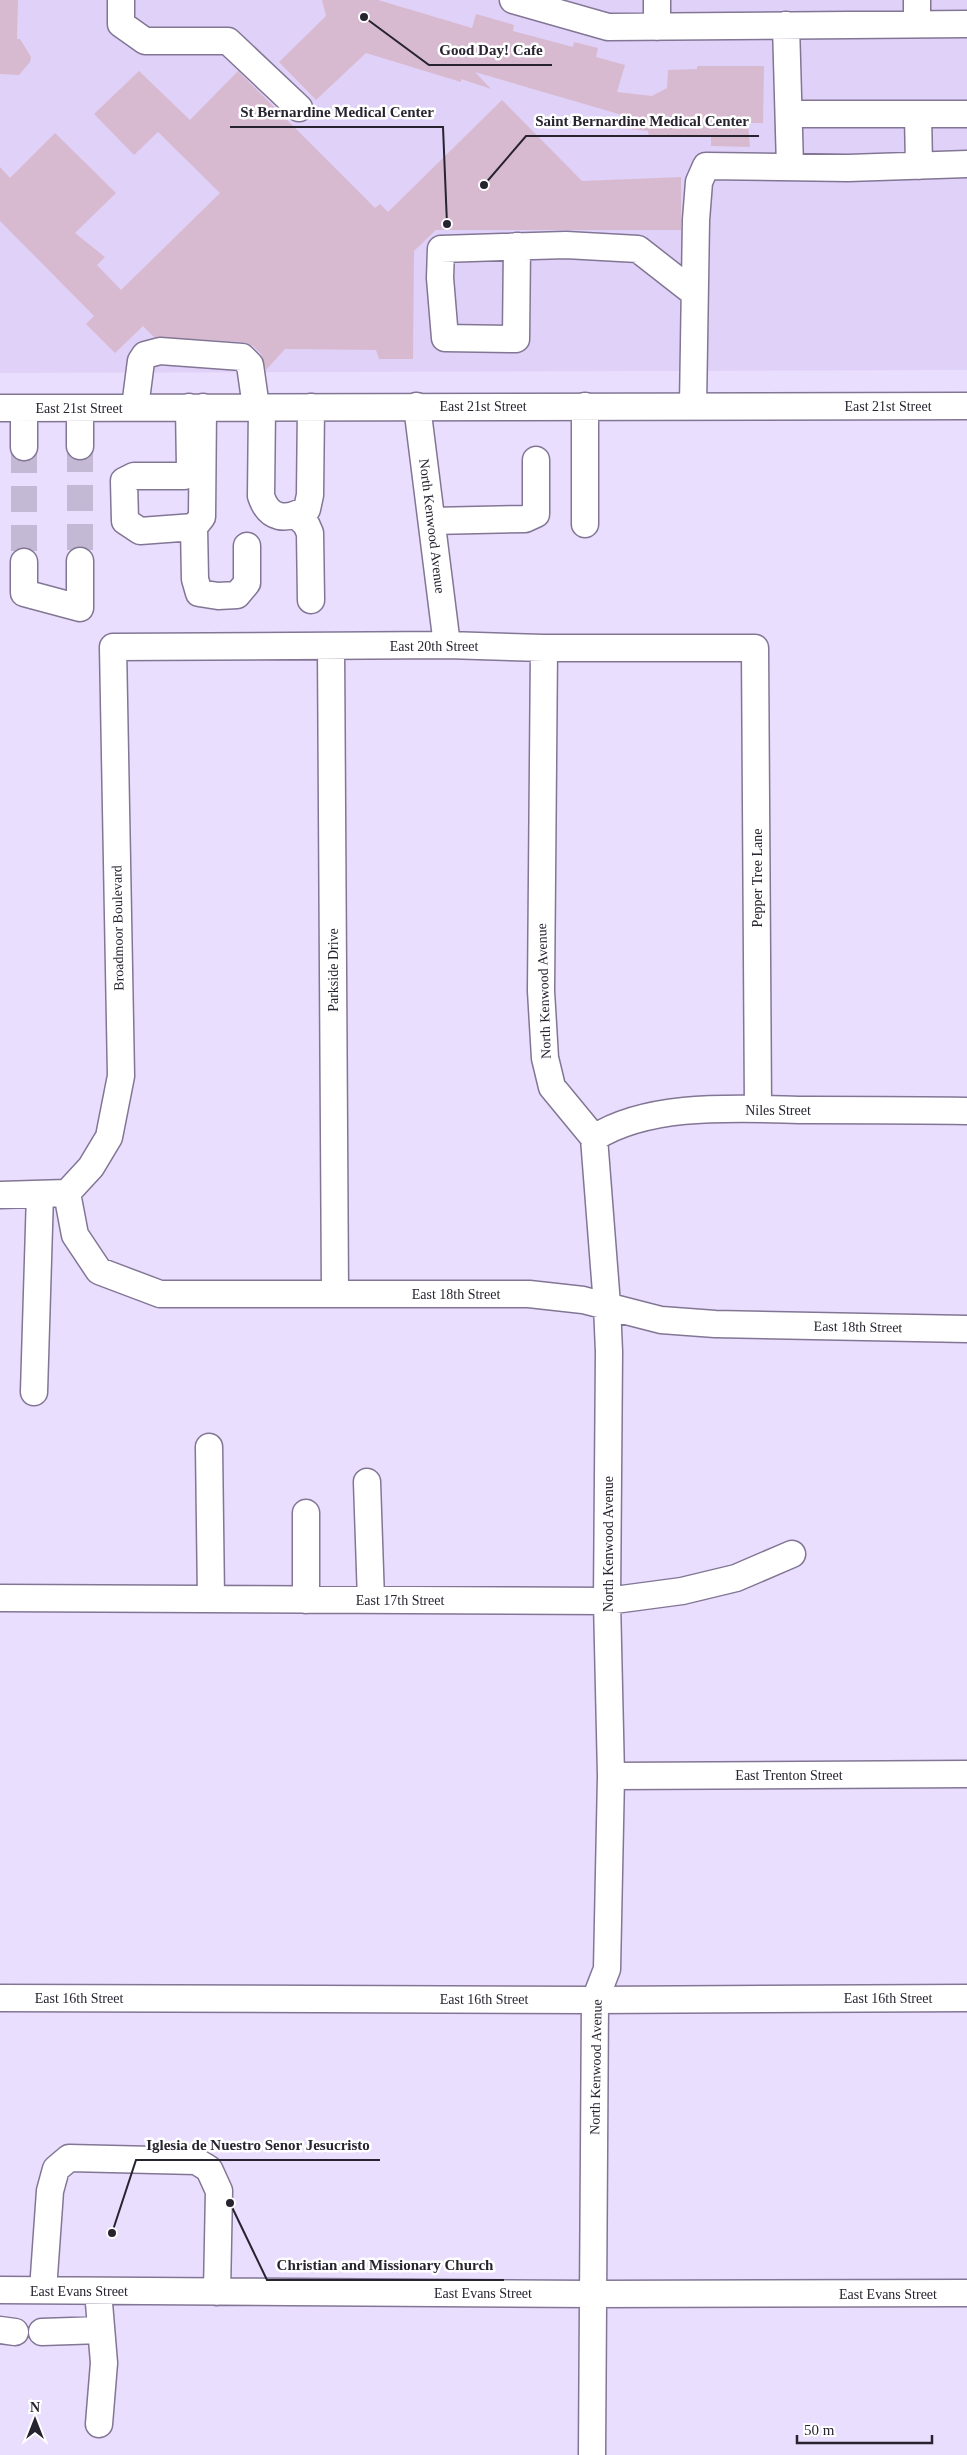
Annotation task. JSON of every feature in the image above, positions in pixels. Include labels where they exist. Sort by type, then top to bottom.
[{"type":"street","points":[[121,0],[121,24],[145,41],[228,41],[300,108]]},
{"type":"street","points":[[513,0],[608,27],[786,25],[917,12],[967,24]]},
{"type":"street","points":[[657,0],[657,27]]},
{"type":"street","points":[[786,25],[790,167]]},
{"type":"street","points":[[789,114],[967,114]]},
{"type":"street","points":[[918,114],[919,166]]},
{"type":"street","points":[[693,406],[678,287],[699,182],[706,166],[848,168],[967,164]]},
{"type":"street","points":[[517,246],[516,339],[444,338],[440,278],[441,248],[517,246],[566,245],[638,248],[678,287]]},
{"type":"street","points":[[135,407],[141,361],[145,354],[160,351],[242,357],[250,365],[259,407],[261,496],[265,509],[274,516],[296,515],[307,509],[310,495],[311,406]]},
{"type":"street","name":"North Kenwood Avenue","points":[[418,406],[447,645]]},
{"type":"street","points":[[585,406],[585,524]]},
{"type":"street","name":"East 21st Street","points":[[12,408],[967,406]]},
{"type":"street","points":[[196,407],[196,463],[202,517],[194,527],[195,579],[199,593],[218,596],[237,595],[247,583],[247,546]]},
{"type":"street","points":[[12,408],[24,446]]},
{"type":"street","points":[[80,408],[80,446]]},
{"type":"street","points":[[432,521],[525,518],[536,514],[536,460]]},
{"type":"street","points":[[194,527],[140,531],[125,521],[124,481],[134,476],[184,476],[196,463]]},
{"type":"street","points":[[296,515],[306,524],[310,532],[311,600]]},
{"type":"street","points":[[24,562],[24,593],[80,608],[80,561]]},
{"type":"street","name":"East 20th Street","points":[[113,647],[447,645],[544,648],[756,648]]},
{"type":"street","name":"Broadmoor Boulevard","points":[[66,1193],[91,1168],[109,1137],[121,1076],[113,647]]},
{"type":"street","name":"Parkside Drive","points":[[331,647],[336,1293]]},
{"type":"street","name":"North Kenwood Avenue","points":[[544,648],[541,991],[545,1058],[552,1087],[594,1138],[607,1305],[609,1362],[607,1601],[611,1776],[607,1969],[594,2000],[592,2455]]},
{"type":"street","name":"Pepper Tree Lane","points":[[756,648],[758,1109]]},
{"type":"street","name":"Niles Street","points":[[594,1138],[606,1130],[640,1117],[691,1111],[758,1109],[967,1111]]},
{"type":"street","points":[[0,1195],[66,1193]]},
{"type":"street","name":"East 18th Street","points":[[66,1193],[75,1235],[99,1270],[160,1294],[529,1294],[583,1300],[661,1320],[716,1324],[967,1329]]},
{"type":"street","points":[[34,1392],[40,1194]]},
{"type":"street","points":[[215,1447],[217,1599]]},
{"type":"street","points":[[367,1482],[370,1600]]},
{"type":"street","points":[[306,1513],[306,1600]]},
{"type":"street","name":"East 17th Street","points":[[0,1598],[607,1601],[682,1591],[736,1578],[792,1554]]},
{"type":"street","name":"East Trenton Street","points":[[611,1776],[967,1774]]},
{"type":"street","name":"East 16th Street","points":[[0,1998],[594,2000],[967,1998]]},
{"type":"street","points":[[43,2290],[50,2191],[56,2169],[69,2158],[196,2161],[209,2169],[219,2191],[217,2292]]},
{"type":"street","name":"East Evans Street","points":[[0,2290],[593,2294],[967,2293]]},
{"type":"street","points":[[98,2291],[104,2363],[98,2424]]},
{"type":"street","points":[[42,2332],[100,2330]]},
{"type":"shaded area","points":[[0,0],[967,0],[967,370],[0,373]]},
{"type":"building","points":[[0,0],[18,0],[17,39],[20,39],[31,57],[30,62],[19,75],[0,74]]},
{"type":"building","points":[[322,0],[378,0],[472,28],[476,14],[514,25],[513,31],[573,47],[574,42],[598,48],[596,57],[625,65],[617,92],[652,96],[667,88],[668,70],[697,69],[697,66],[764,66],[763,123],[748,123],[750,147],[711,146],[711,137],[649,137],[648,131],[620,128],[622,115],[475,72],[491,89],[461,79],[461,82],[366,53],[316,100],[279,62],[326,16]]},
{"type":"building","points":[[139,71],[190,120],[238,71],[375,208],[380,204],[388,212],[502,100],[582,181],[681,177],[681,230],[436,230],[414,251],[413,359],[379,359],[376,350],[285,349],[266,370],[261,354],[253,346],[244,342],[154,337],[143,326],[115,353],[86,324],[94,316],[0,221],[0,167],[10,178],[55,133],[116,193],[75,233],[105,257],[97,265],[121,290],[220,193],[158,132],[134,155],[94,114]]},
{"type":"tunnel","points":[[80,446],[80,561]]},
{"type":"tunnel","points":[[24,447],[24,562]]},
{"type":"place","name":"Good Day! Cafe","points":[[364,17]]},
{"type":"place","name":"Saint Bernardine Medical Center","points":[[484,185]]},
{"type":"place","name":"St Bernardine Medical Center","points":[[447,224]]},
{"type":"place","name":"Christian and Missionary Church","points":[[230,2203]]},
{"type":"place","name":"Iglesia de Nuestro Senor Jesucristo","points":[[112,2233]]}]
